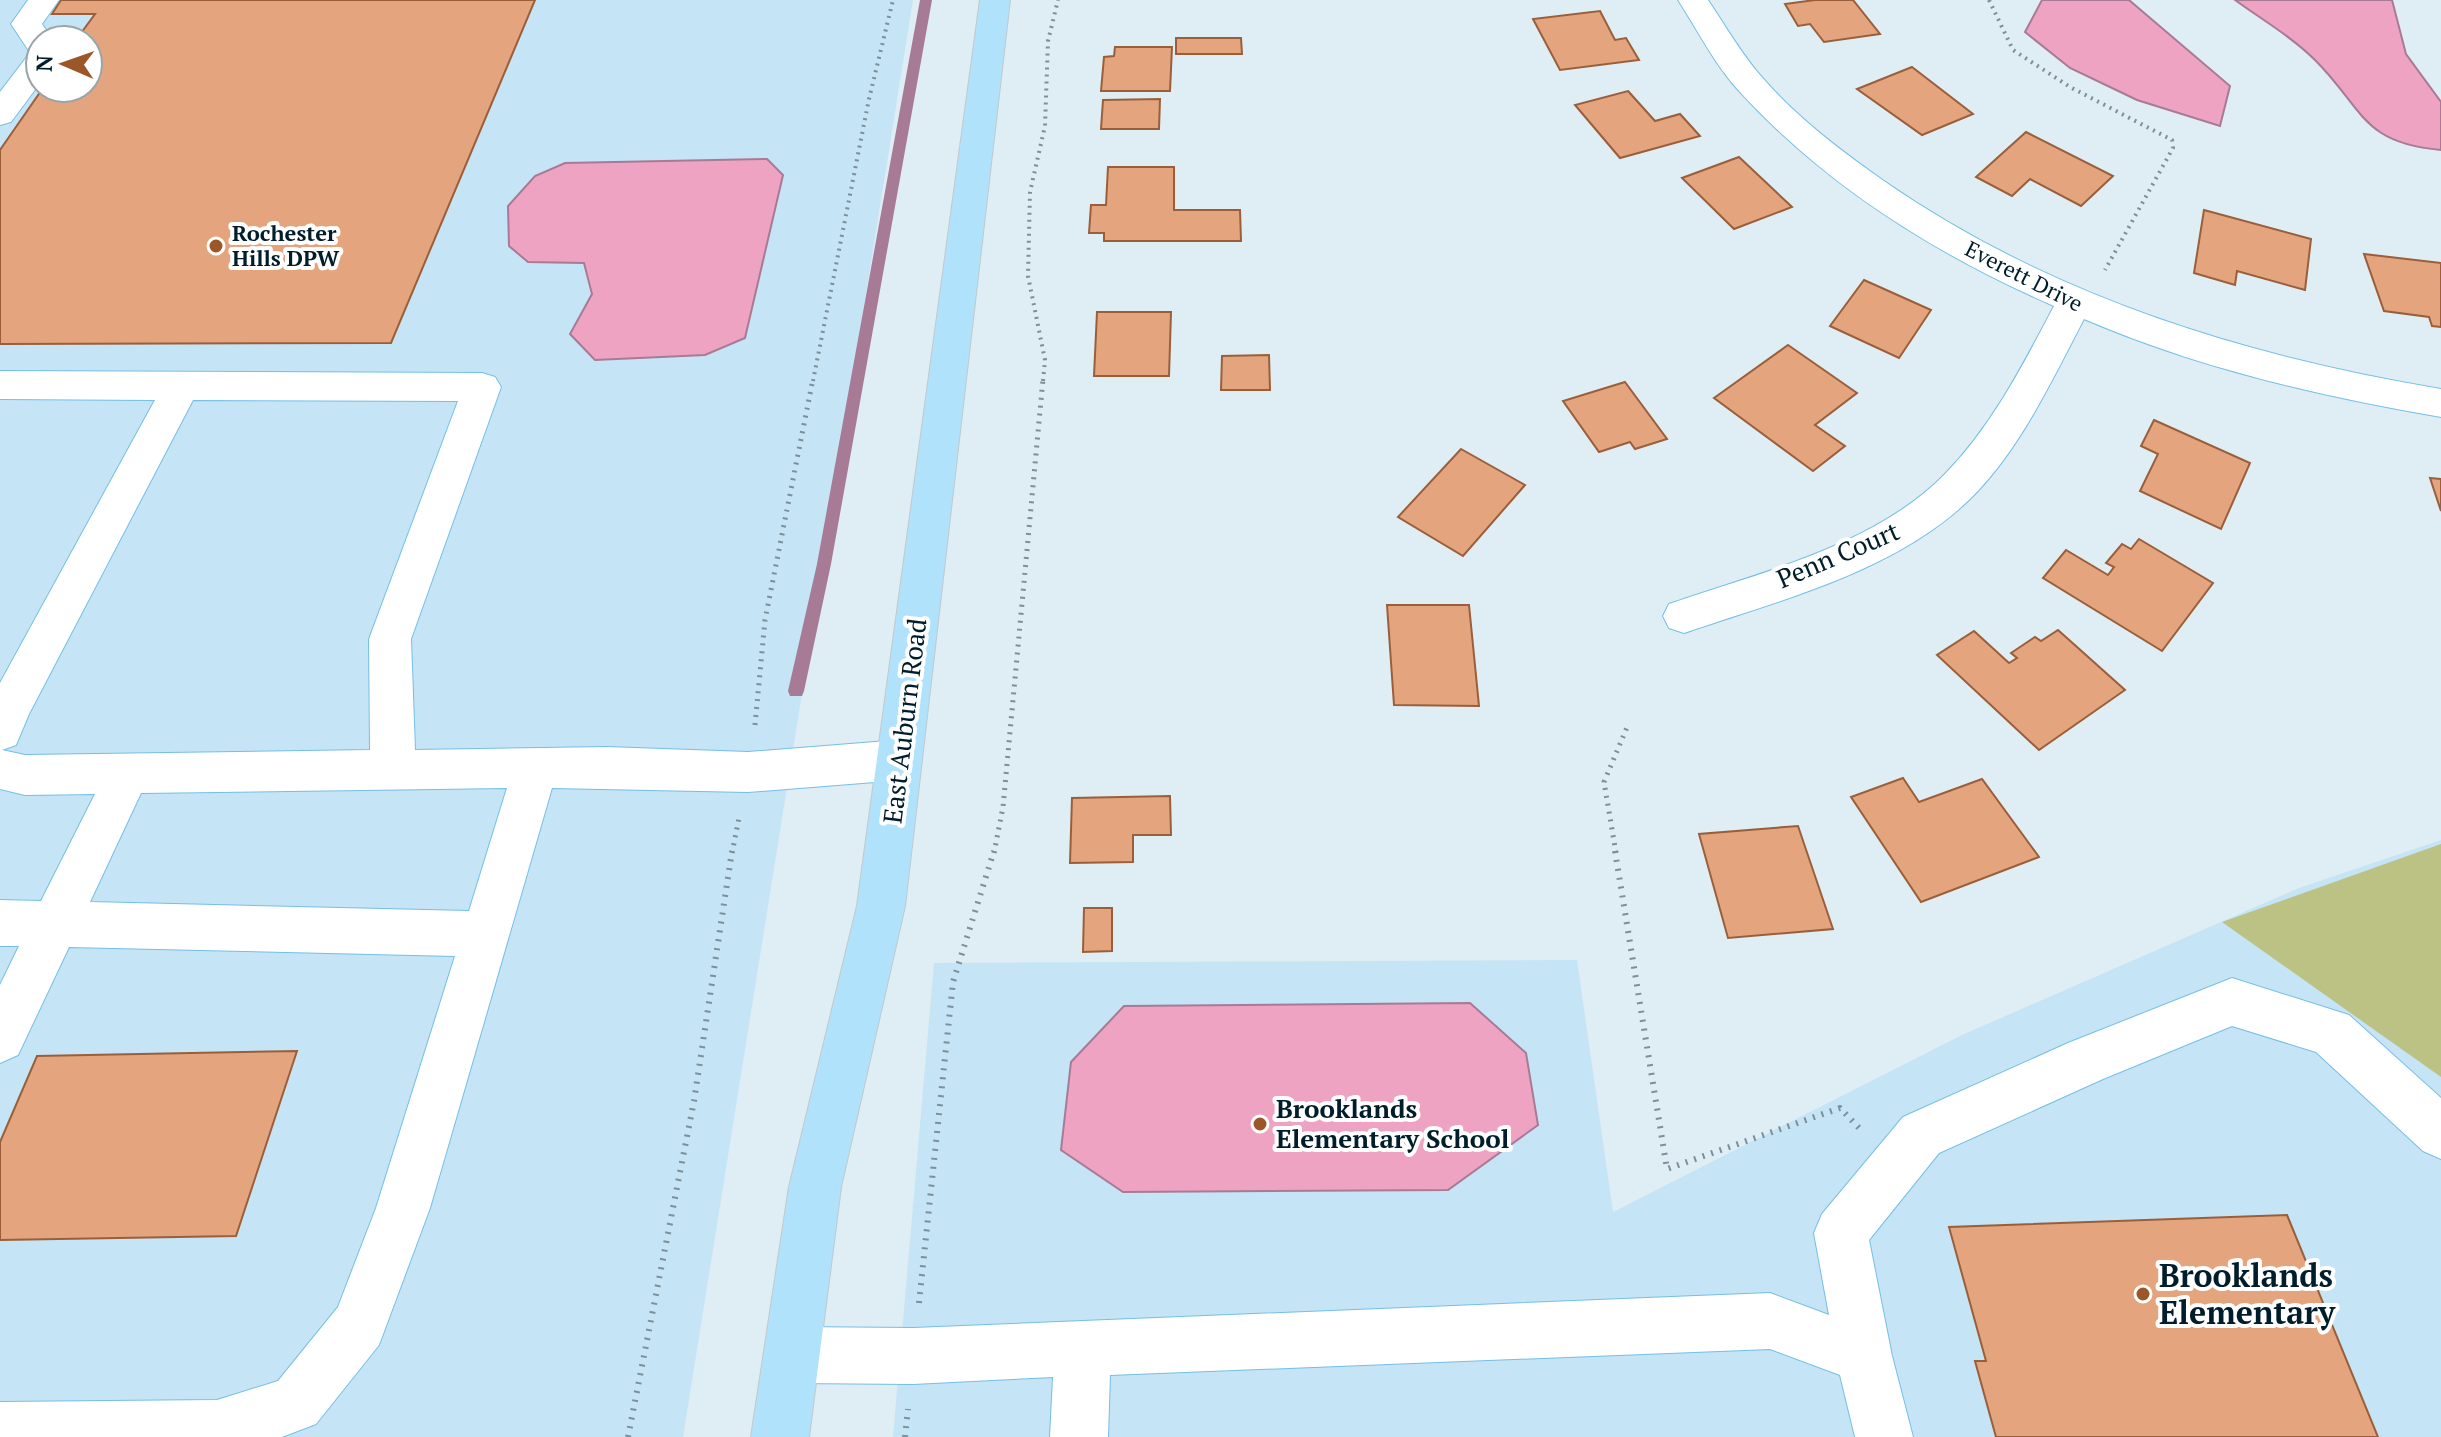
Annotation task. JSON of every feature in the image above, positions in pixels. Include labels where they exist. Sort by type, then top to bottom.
[{"type":"main road","name":"East Auburn Road","points":[[780,1437],[815,1187],[881,906],[995,0]]},
{"type":"street","points":[[26,24],[44,0]]},
{"type":"street","name":"Everett Drive","points":[[1693,0],[1719,44],[1751,85],[1795,130],[1844,170],[1940,233],[2087,290],[2211,351],[2307,378],[2441,403]]},
{"type":"street","points":[[0,115],[24,83]]},
{"type":"street","name":"Penn Court","points":[[1684,616],[1860,550],[1912,524],[1955,490],[1992,447],[2087,290]]},
{"type":"street","points":[[0,385],[482,387],[390,639],[393,770]]},
{"type":"street","points":[[0,731],[8,710],[181,386]]},
{"type":"street","points":[[0,769],[25,775],[536,767],[748,772],[900,760]]},
{"type":"street","points":[[0,1431],[217,1429],[269,1424],[296,1404],[359,1325],[403,1208],[536,767]]},
{"type":"street","points":[[0,1038],[128,773]]},
{"type":"street","points":[[0,923],[485,934]]},
{"type":"street","points":[[1884,1437],[1864,1356],[1841,1233],[1921,1135],[2086,1061],[2232,1002],[2331,1032],[2441,1133]]},
{"type":"street","points":[[792,1355],[913,1356],[1770,1321],[1864,1356]]},
{"type":"street","points":[[1079,1437],[1083,1348]]},
{"type":"path","points":[[753,734],[765,620],[869,99],[893,0]]},
{"type":"path","points":[[920,1293],[953,982],[991,869],[1003,807],[1045,360],[1028,276],[1030,192],[1045,126],[1048,41],[1058,0]]},
{"type":"path","points":[[1989,0],[2013,50],[2070,87],[2172,140],[2173,148],[2087,290]]},
{"type":"path","points":[[1628,725],[1604,782],[1667,1169],[1840,1108],[1863,1133]]},
{"type":"path","points":[[628,1437],[703,1056],[717,968],[726,875],[739,816]]},
{"type":"shaded area","points":[[0,0],[913,0],[683,1437],[0,1437]]},
{"type":"shaded area","points":[[2042,0],[2129,0],[2230,86],[2220,126],[2137,100],[2070,68],[2025,32]]},
{"type":"shaded area","points":[[2235,0],[2392,0],[2406,54],[2441,102],[2441,150],[2394,140],[2379,131],[2366,121],[2315,60]]},
{"type":"shaded area","points":[[767,159],[783,175],[745,338],[705,355],[595,360],[570,334],[592,294],[584,263],[528,262],[509,246],[508,206],[535,176],[565,163]]},
{"type":"shaded area","name":"Brooklands Elementary School","points":[[2441,840],[2441,1437],[893,1437],[934,963],[1577,960],[1613,1212],[1962,1035],[2299,888]]},
{"type":"shaded area","points":[[1470,1003],[1526,1053],[1538,1125],[1448,1190],[1123,1192],[1061,1150],[1071,1062],[1124,1006]]},
{"type":"green space","points":[[2441,844],[2441,1077],[2222,922]]},
{"type":"building","name":"Rochester Hills DPW","points":[[61,0],[535,0],[391,343],[0,344],[0,150],[32,104],[104,104],[104,24],[88,24],[95,14],[52,14]]},
{"type":"building","points":[[1853,0],[1880,34],[1824,42],[1810,24],[1798,26],[1785,4]]},
{"type":"building","points":[[1600,11],[1615,40],[1626,38],[1639,60],[1560,70],[1533,19]]},
{"type":"building","points":[[1176,38],[1241,38],[1242,54],[1176,54]]},
{"type":"building","points":[[1115,47],[1172,47],[1170,91],[1101,91],[1104,57],[1114,56]]},
{"type":"building","points":[[1912,67],[1973,114],[1922,135],[1857,89]]},
{"type":"building","points":[[1628,91],[1655,121],[1680,114],[1700,136],[1620,158],[1575,105]]},
{"type":"building","points":[[1160,99],[1159,129],[1101,129],[1103,100]]},
{"type":"building","points":[[2026,132],[2113,176],[2081,206],[2030,179],[2012,196],[1976,177]]},
{"type":"building","points":[[1739,157],[1792,207],[1734,229],[1682,178]]},
{"type":"building","points":[[1108,167],[1174,167],[1174,210],[1240,210],[1241,241],[1104,241],[1104,233],[1089,233],[1091,205],[1106,205]]},
{"type":"building","points":[[2204,210],[2311,239],[2305,290],[2237,271],[2235,285],[2194,273]]},
{"type":"building","points":[[2364,254],[2441,263],[2441,327],[2432,326],[2429,317],[2384,311]]},
{"type":"building","points":[[1864,280],[1931,310],[1899,358],[1830,326]]},
{"type":"building","points":[[1097,312],[1171,312],[1169,376],[1094,376]]},
{"type":"building","points":[[1788,345],[1857,393],[1815,425],[1845,446],[1813,471],[1714,398]]},
{"type":"building","points":[[1269,355],[1270,390],[1221,390],[1222,356]]},
{"type":"building","points":[[1625,382],[1667,439],[1635,449],[1630,442],[1599,452],[1563,401]]},
{"type":"building","points":[[2154,420],[2250,463],[2221,529],[2140,491],[2158,454],[2141,446]]},
{"type":"building","points":[[1461,449],[1525,485],[1463,556],[1398,517]]},
{"type":"building","points":[[2430,478],[2441,479],[2441,511]]},
{"type":"building","points":[[2139,539],[2213,583],[2162,651],[2043,578],[2066,550],[2108,575],[2114,567],[2106,563],[2122,544],[2131,549]]},
{"type":"building","points":[[1387,605],[1469,605],[1479,706],[1394,705]]},
{"type":"building","points":[[2058,630],[2125,690],[2039,750],[1937,655],[1974,631],[2009,663],[2017,658],[2011,653],[2035,637],[2041,641]]},
{"type":"building","points":[[1903,778],[1919,802],[1982,779],[2039,857],[1921,902],[1851,797]]},
{"type":"building","points":[[1170,796],[1171,835],[1133,835],[1133,862],[1070,863],[1072,798]]},
{"type":"building","points":[[1798,826],[1833,929],[1728,938],[1699,834]]},
{"type":"building","points":[[1084,908],[1112,908],[1112,951],[1083,952]]},
{"type":"building","points":[[297,1051],[236,1236],[0,1240],[0,1142],[37,1056]]},
{"type":"building","name":"Brooklands Elementary","points":[[2287,1215],[2378,1437],[1996,1437],[1975,1361],[1986,1361],[1949,1227]]},
{"type":"waterway","points":[[796,691],[824,564],[926,0]]},
{"type":"place","name":"Rochester Hills DPW","points":[[216,246]]},
{"type":"place","name":"Brooklands Elementary School","points":[[1260,1124]]},
{"type":"place","name":"Brooklands Elementary","points":[[2143,1294]]}]
